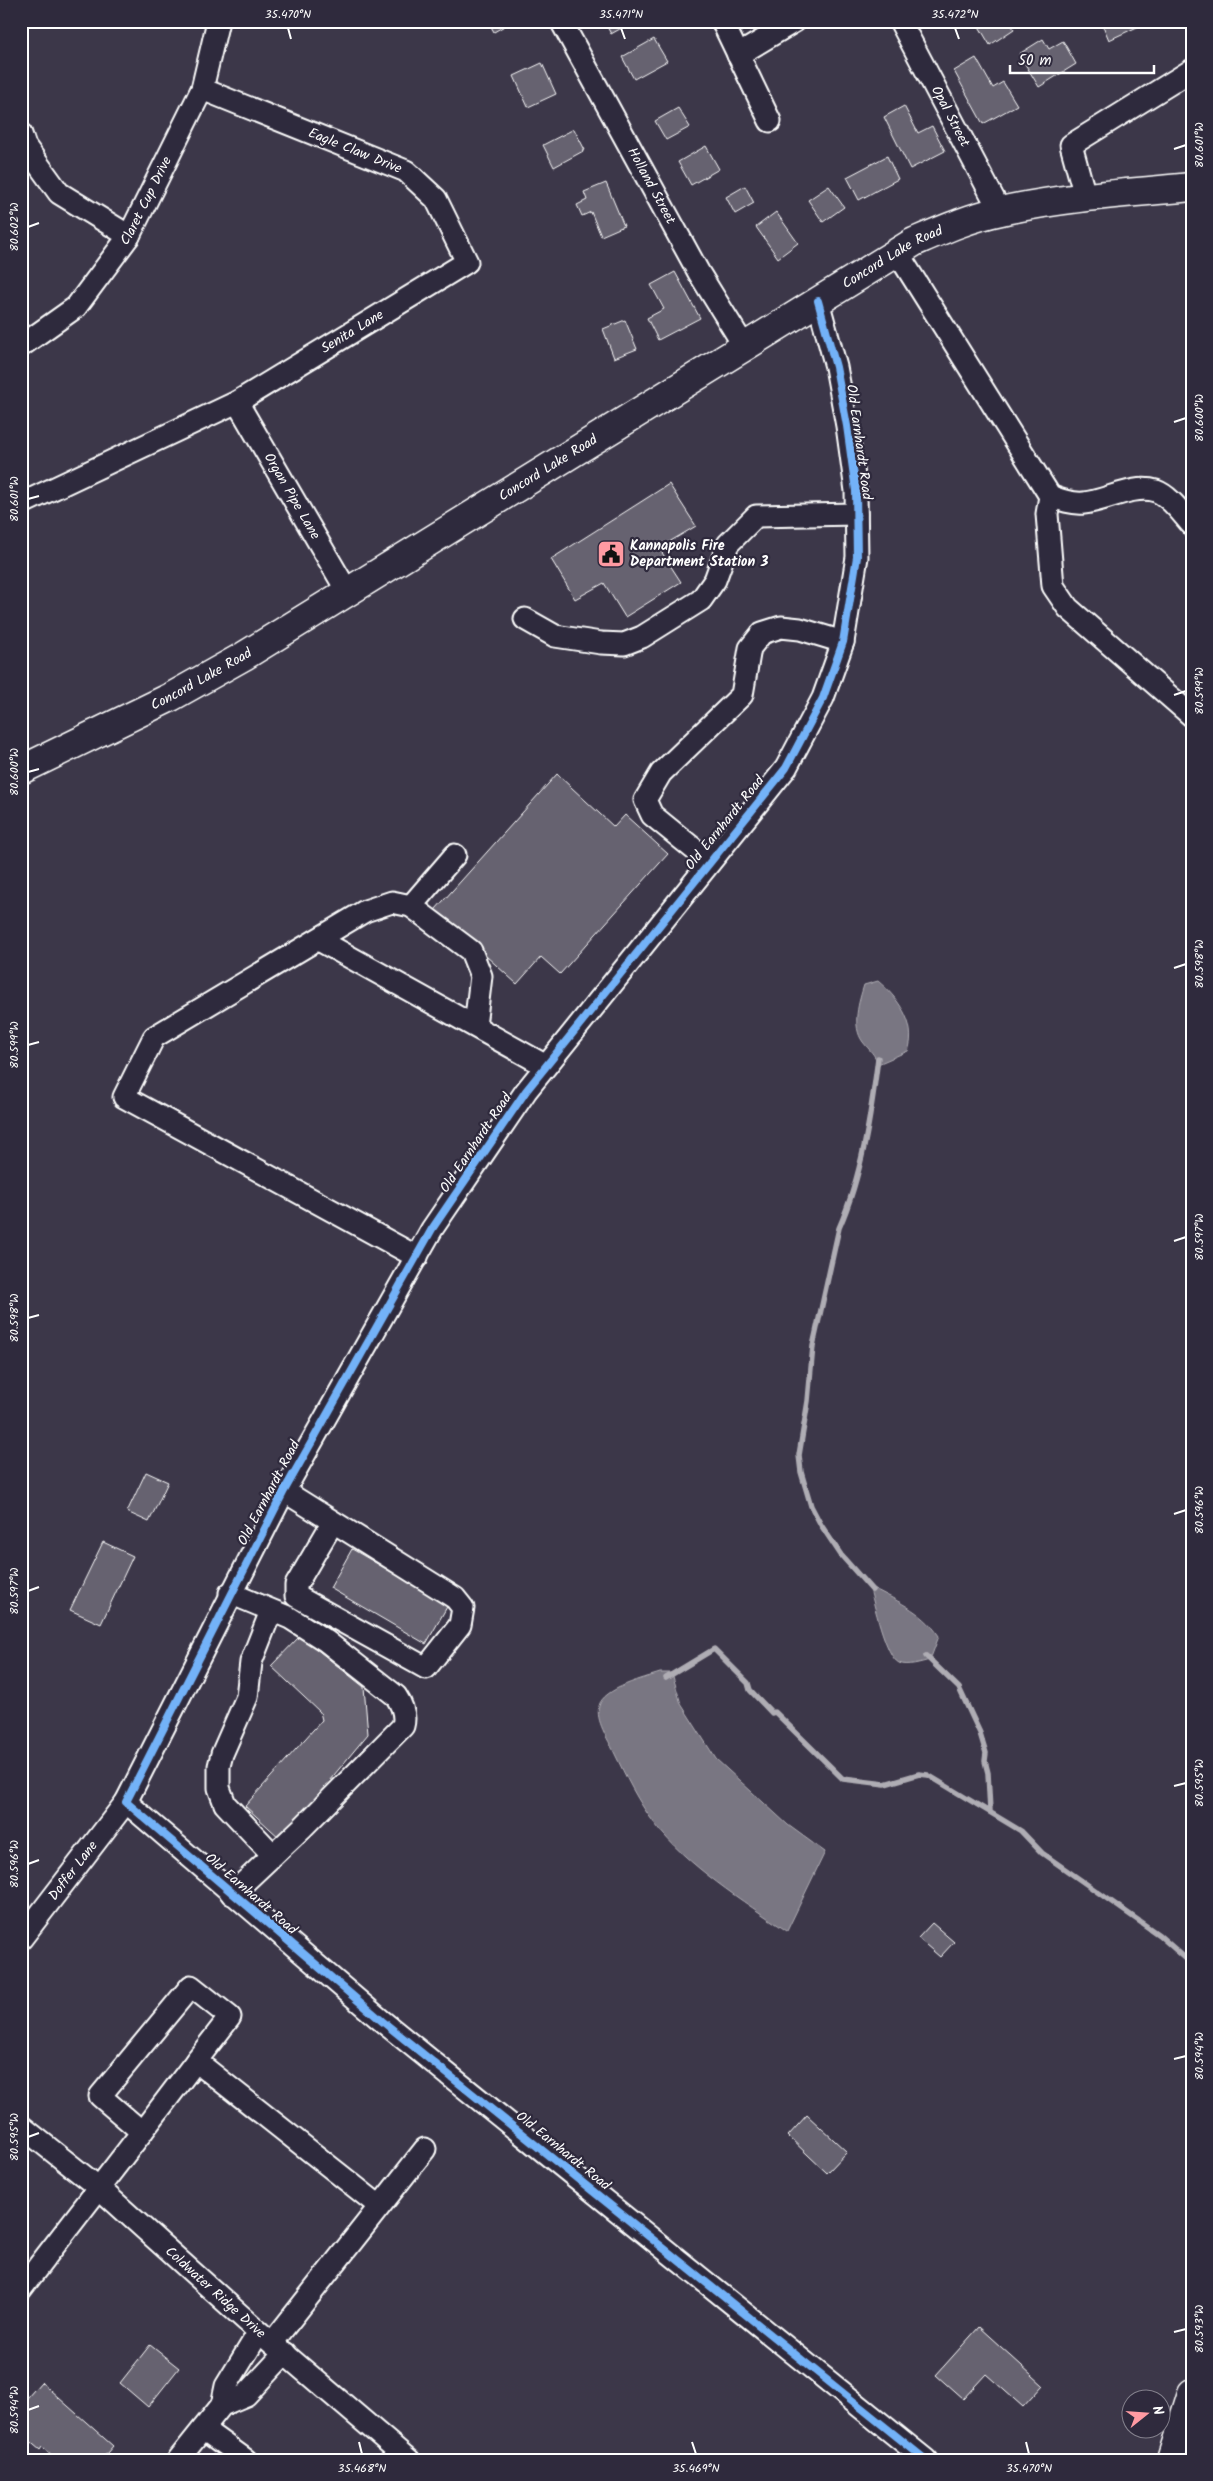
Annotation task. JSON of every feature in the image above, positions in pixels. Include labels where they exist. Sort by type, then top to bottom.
[{"type":"main road","name":"Concord Lake Road","points":[[21,770],[171,697],[244,656],[914,242],[952,226],[1000,211],[1085,196],[1192,187]]},
{"type":"main road","points":[[1171,2460],[1192,2393]]},
{"type":"street","name":"Claret Cup Drive","points":[[21,346],[76,306],[129,236],[202,89],[218,21]]},
{"type":"street","name":"Holland Street","points":[[561,21],[699,273],[744,346]]},
{"type":"street","points":[[722,21],[770,120]]},
{"type":"street","points":[[738,55],[795,21]]},
{"type":"street","name":"Opal Street","points":[[900,21],[1000,211]]},
{"type":"street","points":[[1085,196],[1071,144],[1192,70]]},
{"type":"street","name":"Eagle Claw Drive","points":[[202,89],[406,171],[436,200],[467,262]]},
{"type":"street","points":[[21,134],[25,146],[59,193],[129,236]]},
{"type":"street","points":[[897,252],[1050,496],[1068,502],[1085,503],[1130,491],[1155,491],[1170,500],[1192,525]]},
{"type":"street","name":"Senita Lane","points":[[21,504],[237,402],[467,262]]},
{"type":"street","name":"Old Earnhardt Road","points":[[818,301],[836,367],[847,426],[856,491],[857,556],[842,642],[823,698],[786,768],[526,1091],[432,1229],[284,1492],[230,1593],[126,1802],[382,2021],[926,2460]]},
{"type":"street","name":"Organ Pipe Lane","points":[[237,402],[347,591]]},
{"type":"street","points":[[1050,496],[1047,514],[1053,586],[1068,608],[1192,716]]},
{"type":"street","points":[[525,619],[555,636],[601,643],[624,644],[642,637],[701,600],[715,580],[728,544],[756,516],[856,514]]},
{"type":"street","points":[[710,862],[652,815],[645,800],[654,784],[661,773],[742,695],[750,648],[762,634],[780,627],[800,629],[842,642]]},
{"type":"street","points":[[411,906],[455,855]]},
{"type":"street","points":[[417,1256],[124,1097],[154,1036],[319,940],[364,911],[392,902],[411,906],[471,951],[481,976],[475,1026]]},
{"type":"street","points":[[319,940],[546,1066]]},
{"type":"street","points":[[284,1492],[333,1522],[455,1598],[463,1608],[460,1624],[426,1668],[296,1596],[296,1585],[333,1522]]},
{"type":"street","points":[[230,1593],[290,1618],[326,1641],[396,1696],[402,1707],[405,1720],[396,1733],[232,1894]]},
{"type":"street","points":[[271,1611],[251,1662],[247,1697],[222,1754],[219,1782],[225,1804],[273,1855]]},
{"type":"street","name":"Doffer Lane","points":[[21,1939],[126,1802]]},
{"type":"street","points":[[21,2289],[99,2188],[142,2132],[196,2061],[230,2017],[191,1986],[100,2096],[142,2132]]},
{"type":"street","points":[[196,2061],[378,2205]]},
{"type":"street","name":"Coldwater Ridge Drive","points":[[21,2126],[99,2188],[272,2343],[409,2460]]},
{"type":"street","points":[[178,2460],[222,2405],[226,2386],[272,2343],[378,2205],[425,2149]]},
{"type":"street","points":[[222,2405],[246,2395],[272,2343]]},
{"type":"street","points":[[203,2429],[246,2460]]},
{"type":"shaded area","points":[[878,981],[892,995],[904,1012],[908,1021],[910,1041],[908,1051],[878,1064],[874,1055],[859,1036],[857,1014],[864,985]]},
{"type":"shaded area","points":[[869,1586],[907,1606],[925,1619],[932,1627],[939,1636],[930,1660],[914,1664],[902,1664],[894,1658],[885,1640]]},
{"type":"shaded area","points":[[660,1673],[672,1673],[681,1704],[716,1759],[788,1825],[825,1852],[787,1931],[716,1882],[683,1854],[649,1816],[628,1780],[600,1723],[599,1706],[608,1694],[616,1689]]},
{"type":"building","points":[[488,21],[513,21],[494,32]]},
{"type":"building","points":[[604,21],[634,21],[611,34]]},
{"type":"building","points":[[980,21],[1009,21],[1014,29],[990,45],[977,23]]},
{"type":"building","points":[[1101,21],[1150,21],[1109,40]]},
{"type":"building","points":[[654,39],[667,61],[634,79],[622,57]]},
{"type":"building","points":[[1043,39],[1049,49],[1063,41],[1076,64],[1039,87],[1019,54]]},
{"type":"building","points":[[976,58],[993,88],[1003,82],[1017,105],[983,124],[954,71]]},
{"type":"building","points":[[542,63],[556,94],[528,107],[514,76]]},
{"type":"building","points":[[904,106],[918,133],[932,126],[945,151],[910,169],[884,117]]},
{"type":"building","points":[[678,108],[690,127],[666,140],[655,121]]},
{"type":"building","points":[[574,129],[585,150],[554,167],[543,145]]},
{"type":"building","points":[[706,146],[719,169],[691,185],[678,162]]},
{"type":"building","points":[[887,156],[898,179],[859,200],[847,177]]},
{"type":"building","points":[[606,183],[624,226],[601,236],[591,212],[582,216],[577,205],[587,200],[584,192]]},
{"type":"building","points":[[745,186],[754,203],[735,214],[726,197]]},
{"type":"building","points":[[829,186],[844,207],[823,222],[808,200]]},
{"type":"building","points":[[776,212],[798,243],[778,258],[756,227]]},
{"type":"building","points":[[675,272],[700,318],[658,340],[647,318],[664,309],[651,285]]},
{"type":"building","points":[[625,320],[637,349],[614,358],[603,329]]},
{"type":"building","name":"Kannapolis Fire Department Station 3","points":[[669,484],[696,526],[659,548],[681,582],[625,617],[604,583],[575,599],[551,559]]},
{"type":"building","points":[[557,774],[614,827],[625,815],[668,854],[560,974],[541,957],[517,984],[435,910]]},
{"type":"building","points":[[146,1472],[168,1482],[149,1522],[127,1512]]},
{"type":"building","points":[[103,1542],[133,1556],[101,1624],[70,1610]]},
{"type":"building","points":[[352,1549],[448,1605],[426,1644],[330,1588]]},
{"type":"building","points":[[300,1636],[364,1687],[368,1734],[281,1839],[245,1806],[322,1720],[320,1712],[271,1666]]},
{"type":"building","points":[[932,1923],[954,1942],[940,1957],[918,1938]]},
{"type":"building","points":[[807,2115],[847,2152],[827,2173],[788,2136]]},
{"type":"building","points":[[979,2327],[1043,2385],[1023,2407],[986,2374],[963,2399],[936,2375]]},
{"type":"building","points":[[150,2345],[179,2368],[148,2407],[120,2383]]},
{"type":"building","points":[[41,2382],[113,2446],[101,2460],[56,2460],[42,2447],[40,2450],[21,2434],[21,2405]]},
{"type":"waterway","points":[[872,1590],[841,1555],[821,1525],[811,1506],[801,1472],[799,1455],[808,1401],[813,1346],[839,1228],[860,1166],[878,1058]]},
{"type":"waterway","points":[[666,1678],[714,1649],[748,1683],[750,1690],[772,1713],[775,1712],[843,1779],[885,1784],[919,1774],[928,1775],[1021,1831],[1042,1853],[1159,1935],[1192,1964]]},
{"type":"waterway","points":[[926,1656],[959,1688],[980,1733],[986,1753],[985,1761],[988,1773],[990,1811]]},
{"type":"cycle path","points":[[818,301],[836,367],[847,426],[856,491],[857,557],[843,642],[823,698],[786,768],[526,1091],[432,1229],[284,1491],[126,1802],[382,2021],[926,2460]]},
{"type":"place","name":"Kannapolis Fire Department Station 3","points":[[611,554]]}]
